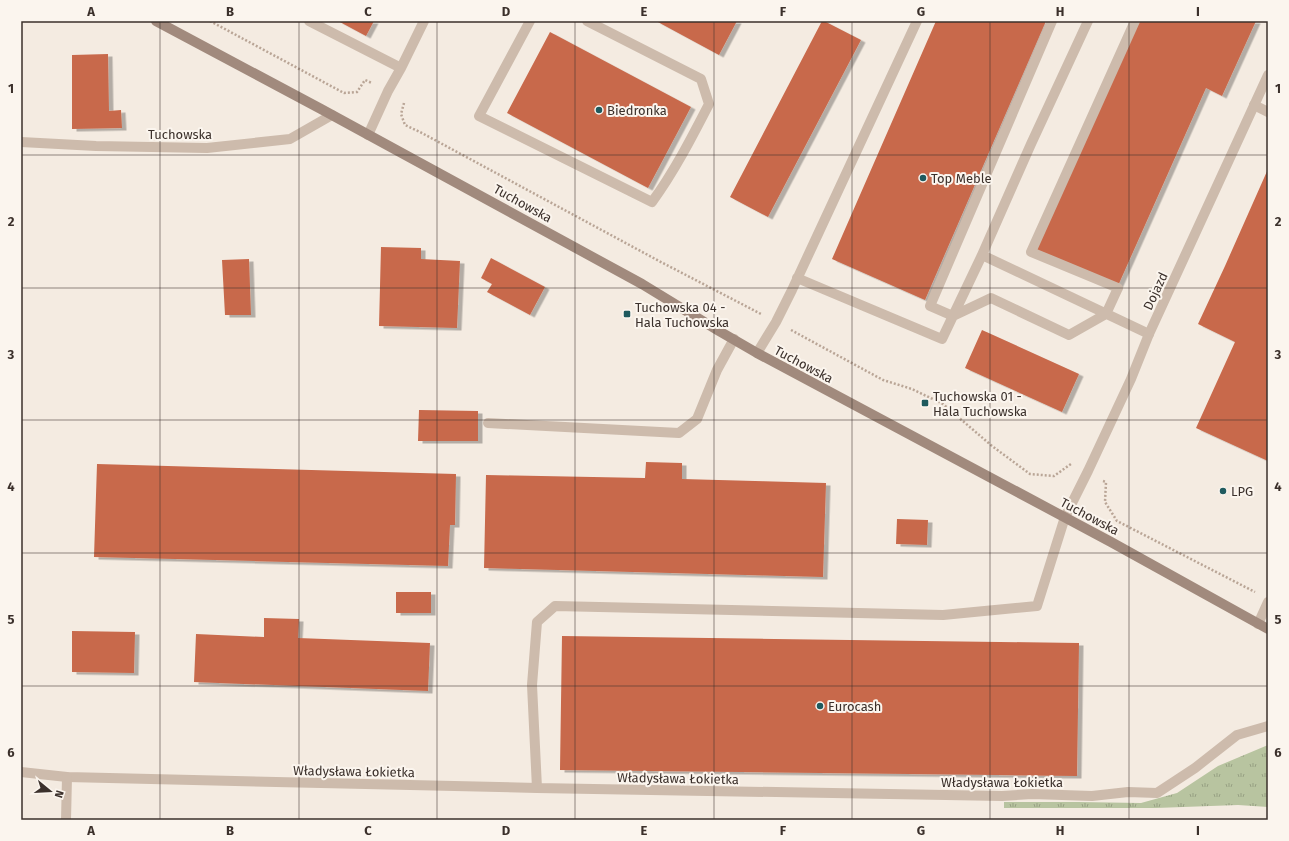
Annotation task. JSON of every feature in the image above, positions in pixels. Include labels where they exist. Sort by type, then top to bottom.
[{"type":"street","name":"Tuchowska","points":[[156,21],[642,284],[757,353],[1111,542],[1268,629]]},
{"type":"street","points":[[309,21],[401,68]]},
{"type":"street","points":[[368,135],[388,91],[424,21]]},
{"type":"street","points":[[530,21],[479,116],[652,202],[662,188],[709,104],[701,79],[587,21]]},
{"type":"street","points":[[757,353],[776,322],[798,278],[917,21]]},
{"type":"street","points":[[1052,21],[930,306],[953,316],[991,298],[1069,335],[1106,314],[1118,288],[1031,252],[1134,21]]},
{"type":"street","points":[[798,278],[942,339],[982,255],[1088,21]]},
{"type":"street","name":"Dojazd","points":[[537,788],[532,685],[537,622],[555,606],[943,615],[1037,606],[1065,518],[1131,379],[1149,334],[1268,75]]},
{"type":"street","points":[[1254,105],[1268,112]]},
{"type":"street","name":"Tuchowska","points":[[21,142],[96,146],[207,148],[290,139],[332,115]]},
{"type":"street","points":[[982,255],[1149,334]]},
{"type":"street","points":[[488,423],[679,433],[697,419],[718,370],[734,339]]},
{"type":"street","points":[[1258,624],[1265,599]]},
{"type":"street","name":"Władysława Łokietka","points":[[21,772],[67,777],[537,788],[1002,796],[1032,794],[1092,796],[1128,792],[1157,793],[1195,768],[1237,735],[1268,726]]},
{"type":"street","points":[[66,820],[67,777]]},
{"type":"path","points":[[210,21],[344,93],[357,92],[365,80],[388,91],[404,101],[401,114],[405,125],[883,380],[912,389],[943,404],[992,446],[1030,474],[1054,476],[1073,463],[1088,471],[1106,482],[1104,502],[1117,521],[1265,599]]},
{"type":"green space","points":[[1268,745],[1268,807],[1238,805],[1156,808],[1004,808],[1004,802],[1141,803],[1177,793],[1218,766]]},
{"type":"building","points":[[338,21],[374,21],[366,36]]},
{"type":"building","points":[[656,21],[737,21],[719,55]]},
{"type":"building","points":[[822,21],[861,40],[768,217],[730,197]]},
{"type":"building","name":"Top Meble","points":[[936,21],[1046,21],[925,300],[832,259]]},
{"type":"building","points":[[1138,21],[1256,21],[1222,96],[1206,88],[1117,288],[1034,250]]},
{"type":"building","name":"Biedronka","points":[[550,32],[691,107],[648,188],[507,113]]},
{"type":"building","points":[[108,54],[109,111],[121,110],[122,128],[72,129],[72,55]]},
{"type":"building","points":[[1268,169],[1268,461],[1196,428],[1235,342],[1198,324]]},
{"type":"building","points":[[381,247],[421,248],[421,259],[460,261],[457,328],[379,326]]},
{"type":"building","points":[[491,258],[545,287],[530,315],[487,292],[492,284],[481,278]]},
{"type":"building","points":[[249,259],[251,315],[225,315],[222,260]]},
{"type":"building","points":[[982,330],[1079,374],[1062,412],[965,368]]},
{"type":"building","points":[[419,410],[478,411],[478,441],[418,441]]},
{"type":"building","points":[[646,462],[682,463],[682,479],[826,483],[823,577],[484,568],[486,475],[645,478]]},
{"type":"building","points":[[97,464],[456,474],[455,525],[450,525],[448,566],[94,557]]},
{"type":"building","points":[[897,519],[928,520],[927,545],[896,544]]},
{"type":"building","points":[[396,592],[431,592],[431,613],[396,613]]},
{"type":"building","points":[[264,618],[299,619],[298,638],[430,643],[428,691],[194,682],[196,634],[264,637]]},
{"type":"building","points":[[72,631],[135,632],[134,673],[72,672]]},
{"type":"building","name":"Eurocash","points":[[562,636],[1079,643],[1077,776],[560,770]]},
{"type":"place","name":"Biedronka","points":[[599,110]]},
{"type":"place","name":"Top Meble","points":[[923,178]]},
{"type":"place","name":"Tuchowska 04 - Hala Tuchowska","points":[[627,314]]},
{"type":"place","name":"Tuchowska 01 - Hala Tuchowska","points":[[925,403]]},
{"type":"place","name":"LPG","points":[[1223,491]]},
{"type":"place","name":"Eurocash","points":[[820,706]]}]
